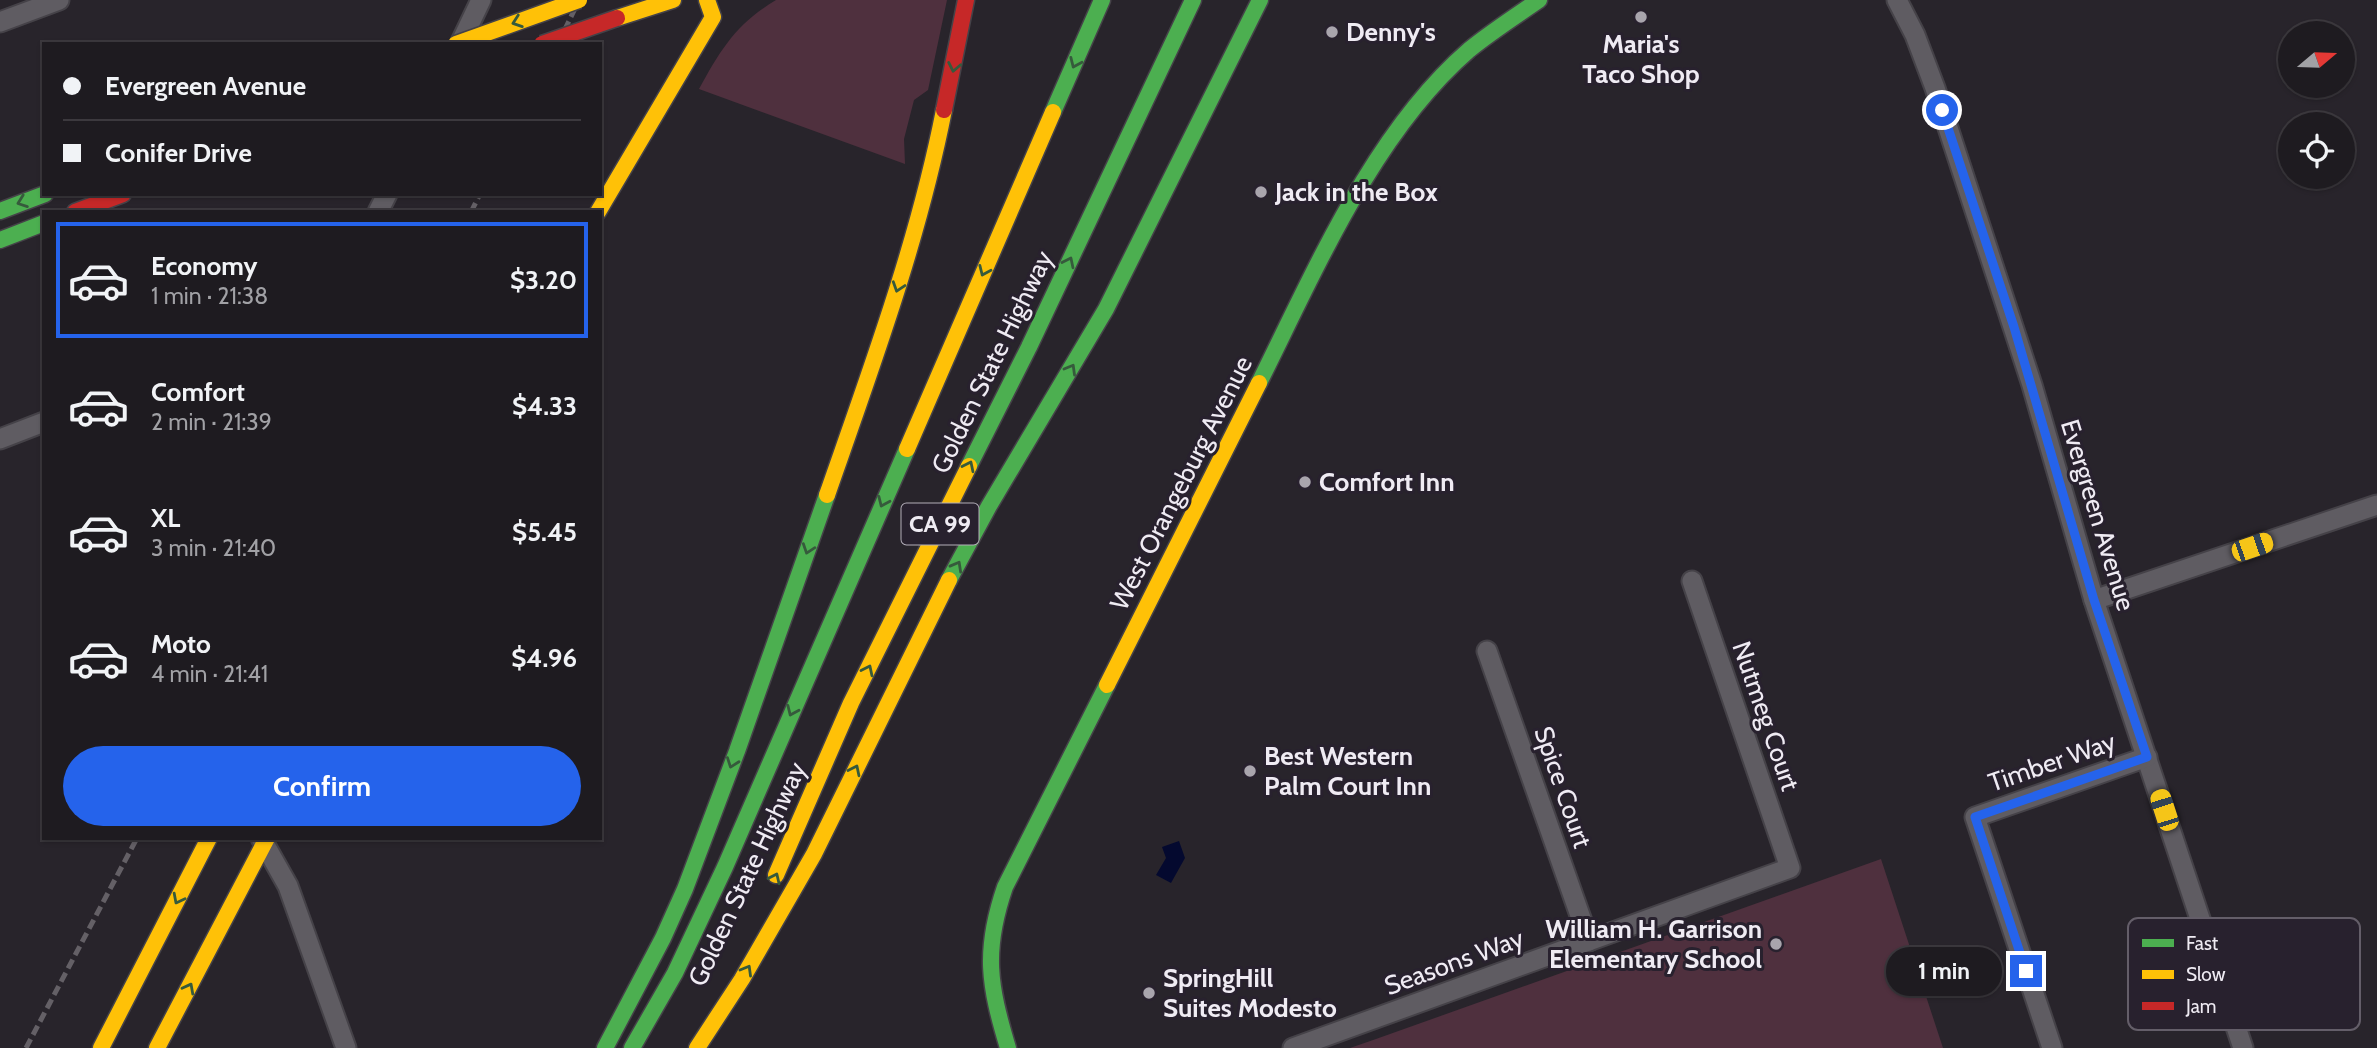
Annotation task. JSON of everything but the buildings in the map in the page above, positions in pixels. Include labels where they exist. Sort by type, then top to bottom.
[{"type":"main road","points":[[464,42],[579,0]]},
{"type":"main road","points":[[548,42],[673,0]]},
{"type":"main road","points":[[599,210],[713,18],[707,0]]},
{"type":"main road","points":[[605,1048],[663,938],[685,889],[737,751],[872,367],[933,166],[966,0]]},
{"type":"main road","name":"Golden State Highway","points":[[632,1048],[675,973],[725,867],[1102,0]]},
{"type":"main road","name":"Golden State Highway","points":[[768,894],[851,704],[1035,334],[1193,0]]},
{"type":"main road","points":[[697,1048],[742,979],[814,853],[940,596],[989,506],[1106,309],[1260,0]]},
{"type":"main road","name":"West Orangeburg Avenue","points":[[1008,1048],[992,999],[988,972],[993,917],[1005,887],[1318,265],[1380,153],[1419,102],[1469,50],[1539,0]]},
{"type":"main road","points":[[0,211],[42,195]]},
{"type":"main road","points":[[80,210],[117,196]]},
{"type":"main road","points":[[0,240],[42,224]]},
{"type":"main road","points":[[102,1048],[208,840]]},
{"type":"main road","points":[[157,1048],[264,840]]},
{"type":"main road","name":"Golden State Highway","points":[[690,1048],[745,943]]},
{"type":"street","points":[[0,22],[59,0]]},
{"type":"street","points":[[459,42],[481,0]]},
{"type":"street","name":"Evergreen Avenue","points":[[1897,0],[1915,35],[1935,88],[2032,385],[2094,600],[2200,918]]},
{"type":"street","points":[[0,439],[42,423]]},
{"type":"street","points":[[2094,600],[2377,505]]},
{"type":"street","name":"Nutmeg Court","points":[[1692,581],[1790,868]]},
{"type":"street","name":"Spice Court","points":[[1488,651],[1589,941]]},
{"type":"street","name":"Timber Way","points":[[2052,1048],[1975,817],[2147,757]]},
{"type":"street","points":[[264,840],[288,886],[346,1048]]},
{"type":"street","name":"Seasons Way","points":[[1293,1048],[1790,868]]},
{"type":"street","name":"Evergreen Avenue","points":[[2237,1030],[2243,1048]]},
{"type":"shaded area","points":[[776,0],[947,0],[928,90],[914,100],[904,139],[905,164],[699,89],[731,38],[750,18]]},
{"type":"shaded area","name":"William H. Garrison Elementary School","points":[[1881,859],[1943,1048],[1350,1048],[1376,1039]]},
{"type":"water","points":[[1179,841],[1185,858],[1171,883],[1156,875],[1166,858],[1162,847]]},
{"type":"railway","points":[[559,42],[579,0]]},
{"type":"railway","points":[[472,210],[479,196]]},
{"type":"railway","points":[[26,1048],[136,840]]},
{"type":"traffic: fast","points":[[1053,112],[1102,0]]},
{"type":"traffic: fast","points":[[969,466],[1029,347],[1193,0]]},
{"type":"traffic: fast","points":[[949,580],[989,506],[1106,309],[1260,0]]},
{"type":"traffic: fast","points":[[1259,383],[1349,206],[1404,121],[1435,84],[1469,50],[1539,0]]},
{"type":"traffic: fast","points":[[0,211],[42,195]]},
{"type":"traffic: fast","points":[[0,240],[42,224]]},
{"type":"traffic: fast","points":[[632,1048],[675,973],[725,867],[907,449]]},
{"type":"traffic: fast","points":[[605,1048],[663,938],[685,889],[737,751],[827,495]]},
{"type":"traffic: fast","points":[[1008,1048],[996,1005],[991,968],[991,949],[998,910],[1005,887],[1107,685]]},
{"type":"traffic: slow","points":[[462,42],[579,0]]},
{"type":"traffic: slow","points":[[617,18],[673,0]]},
{"type":"traffic: slow","points":[[599,210],[713,17],[707,0]]},
{"type":"traffic: slow","points":[[827,495],[907,257],[944,110]]},
{"type":"traffic: slow","points":[[907,449],[1053,112]]},
{"type":"traffic: slow","points":[[1107,685],[1259,383]]},
{"type":"traffic: slow","points":[[776,875],[851,703],[969,466]]},
{"type":"traffic: slow","points":[[697,1048],[742,979],[814,854],[949,580]]},
{"type":"traffic: slow","points":[[101,1048],[208,840]]},
{"type":"traffic: slow","points":[[157,1048],[266,840]]},
{"type":"traffic: jam","points":[[944,110],[966,0]]},
{"type":"traffic: jam","points":[[548,42],[617,18]]},
{"type":"traffic: jam","points":[[80,210],[118,196]]},
{"type":"place","name":"Maria's Taco Shop","points":[[1641,17]]},
{"type":"place","name":"Denny's","points":[[1332,32]]},
{"type":"place","name":"Jack in the Box","points":[[1261,192]]},
{"type":"place","name":"Comfort Inn","points":[[1305,482]]},
{"type":"place","name":"Best Western Palm Court Inn","points":[[1250,771]]},
{"type":"place","name":"William H. Garrison Elementary School","points":[[1776,944]]},
{"type":"place","name":"SpringHill Suites Modesto","points":[[1149,993]]},
{"type":"route","points":[[1942,110],[2032,385],[2094,600],[2147,757],[1975,817],[2026,971]]}]
